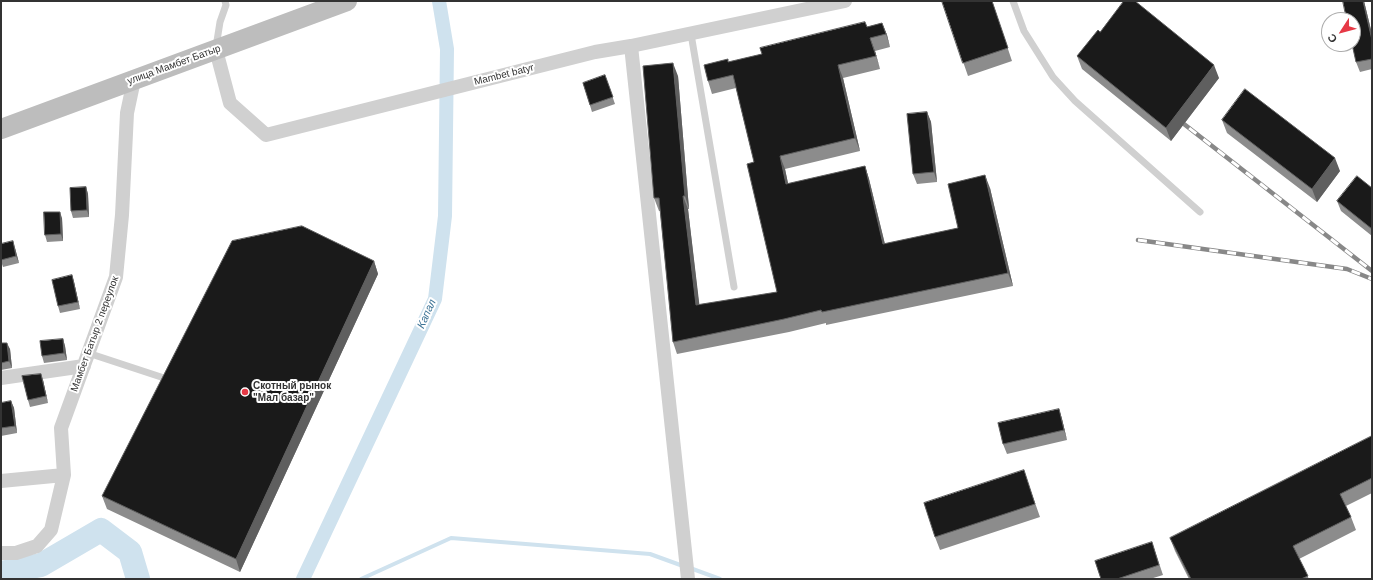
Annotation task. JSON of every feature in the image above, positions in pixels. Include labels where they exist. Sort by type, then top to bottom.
[{"type":"main road","name":"улица Мамбет Батыр","points":[[1,129],[347,1]]},
{"type":"street","name":"Mambet batyr","points":[[216,50],[230,104],[266,135],[594,52],[691,34],[845,1]]},
{"type":"street","points":[[631,46],[688,578]]},
{"type":"street","name":"Мамбет Батыр 2 переулок","points":[[1,553],[16,553],[37,546],[51,530],[64,475],[61,428],[116,277],[122,215],[127,113],[134,80]]},
{"type":"street","points":[[1,378],[86,359]]},
{"type":"street","points":[[1,481],[64,475]]},
{"type":"lane","points":[[216,50],[220,22],[226,5],[225,1]]},
{"type":"lane","points":[[1013,1],[1024,31],[1053,77],[1075,101],[1200,212]]},
{"type":"lane","points":[[691,34],[734,287]]},
{"type":"lane","points":[[86,359],[161,378]]},
{"type":"building","points":[[942,1],[992,1],[1008,48],[963,63]]},
{"type":"building","points":[[1124,1],[1135,1],[1214,65],[1166,128],[1077,56],[1098,30],[1100,32]]},
{"type":"building","points":[[1343,1],[1363,1],[1372,40],[1372,59],[1356,62],[1354,52],[1361,52],[1361,12],[1345,12]]},
{"type":"building","points":[[865,22],[867,27],[882,23],[886,34],[870,38],[876,56],[838,65],[855,138],[780,156],[786,184],[865,166],[883,244],[958,228],[948,184],[985,175],[1008,273],[822,312],[821,310],[673,342],[659,198],[654,198],[643,66],[673,63],[685,196],[683,196],[696,305],[777,292],[747,164],[754,162],[733,75],[708,81],[704,65],[728,59],[728,62],[762,54],[760,48]]},
{"type":"building","points":[[605,75],[613,97],[590,105],[583,83]]},
{"type":"building","points":[[1245,89],[1335,158],[1312,189],[1222,120]]},
{"type":"building","points":[[927,112],[934,172],[913,174],[907,114]]},
{"type":"building","points":[[1357,176],[1372,188],[1372,229],[1337,201]]},
{"type":"building","points":[[86,187],[87,210],[71,211],[70,188]]},
{"type":"building","points":[[44,212],[60,212],[61,234],[45,235]]},
{"type":"building","name":"Скотный рынок \"Мал базар\"","points":[[302,226],[374,261],[236,559],[102,496],[232,241]]},
{"type":"building","points":[[13,241],[16,256],[1,260],[1,244]]},
{"type":"building","points":[[72,275],[78,302],[58,306],[52,280]]},
{"type":"building","points":[[63,339],[64,353],[42,356],[40,341]]},
{"type":"building","points":[[1,343],[7,343],[9,361],[1,363]]},
{"type":"building","points":[[41,374],[46,396],[28,400],[22,376]]},
{"type":"building","points":[[11,401],[15,426],[1,428],[1,403]]},
{"type":"building","points":[[1059,409],[1064,430],[1003,444],[998,423]]},
{"type":"building","points":[[1372,436],[1372,478],[1340,494],[1351,517],[1293,546],[1308,576],[1301,579],[1191,579],[1170,538]]},
{"type":"building","points":[[1024,470],[1035,504],[935,537],[924,503]]},
{"type":"building","points":[[1152,542],[1159,565],[1117,579],[1101,579],[1095,561]]},
{"type":"waterway","name":"Капал","points":[[303,579],[435,299],[445,216],[447,49],[439,1]]},
{"type":"waterway","points":[[1,573],[41,565],[101,530],[130,552],[138,579]]},
{"type":"waterway","points":[[361,579],[451,538],[650,554],[683,566]]},
{"type":"waterway","points":[[690,568],[720,579]]},
{"type":"railway","points":[[1175,117],[1372,271]]},
{"type":"railway","points":[[1138,240],[1347,269],[1372,279]]},
{"type":"place","name":"Скотный рынок \"Мал базар\"","points":[[245,392]]}]
